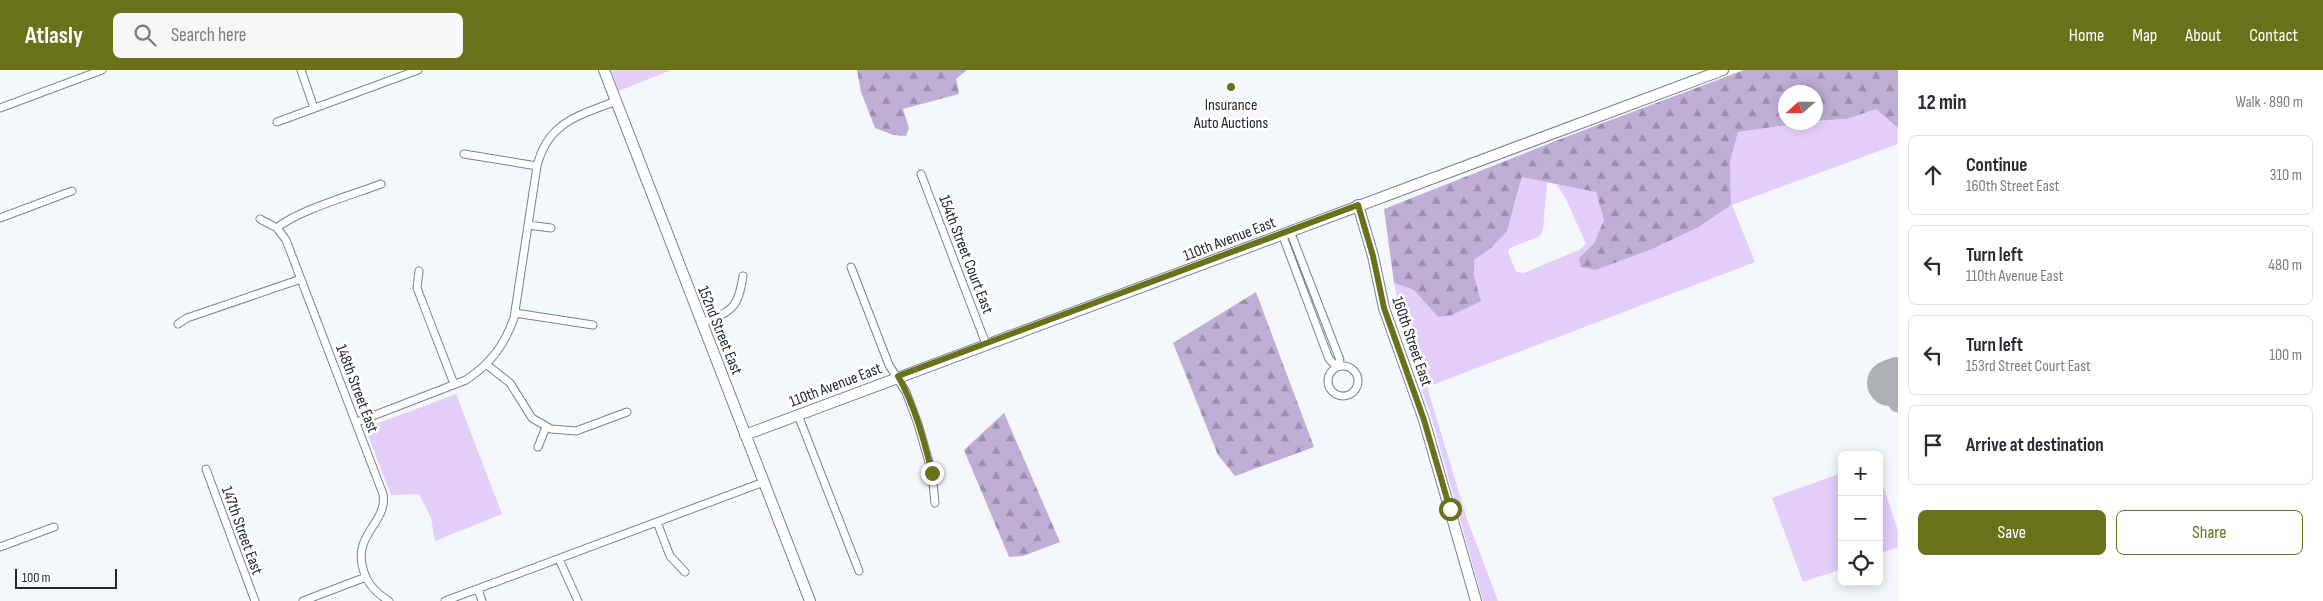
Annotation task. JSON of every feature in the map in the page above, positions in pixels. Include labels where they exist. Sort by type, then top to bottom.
[{"type":"street","points":[[0,108],[102,70]]},
{"type":"street","points":[[301,70],[314,108]]},
{"type":"street","points":[[277,122],[418,70]]},
{"type":"street","name":"152nd Street East","points":[[604,70],[810,601]]},
{"type":"street","name":"110th Avenue East","points":[[745,434],[1723,70]]},
{"type":"street","points":[[357,422],[466,380],[487,364],[506,338],[515,312],[537,166],[543,146],[555,130],[570,119],[616,101]]},
{"type":"street","points":[[464,154],[537,166]]},
{"type":"street","name":"154th Street Court East","points":[[921,174],[986,344]]},
{"type":"street","points":[[260,220],[277,228],[282,223],[381,184]]},
{"type":"street","points":[[0,218],[72,191]]},
{"type":"street","name":"160th Street East","points":[[1358,205],[1373,256],[1384,308],[1424,420],[1476,601]]},
{"type":"street","points":[[528,225],[551,228]]},
{"type":"street","name":"148th Street East","points":[[277,228],[286,240],[357,422],[384,498],[382,512],[366,536],[361,551],[366,577]]},
{"type":"street","points":[[1286,232],[1340,360],[1337,367],[1330,374],[1328,383],[1336,395],[1346,395],[1357,386],[1357,376],[1351,369],[1337,367]]},
{"type":"street","points":[[851,267],[889,365],[898,376],[906,392],[927,451],[935,503]]},
{"type":"street","points":[[419,271],[417,288],[454,384]]},
{"type":"street","points":[[702,323],[723,314],[734,305],[740,295],[743,276]]},
{"type":"street","points":[[178,324],[187,318],[301,278]]},
{"type":"street","points":[[515,312],[594,325]]},
{"type":"street","points":[[487,364],[510,383],[532,418],[546,427],[559,432],[576,431],[627,412]]},
{"type":"street","points":[[798,415],[859,571]]},
{"type":"street","points":[[538,447],[546,427]]},
{"type":"street","name":"147th Street East","points":[[206,469],[255,601]]},
{"type":"street","points":[[445,601],[764,482]]},
{"type":"street","points":[[657,522],[670,556],[685,572]]},
{"type":"street","points":[[0,547],[54,527]]},
{"type":"street","points":[[559,559],[578,601]]},
{"type":"street","points":[[303,601],[366,577],[371,587],[389,601]]},
{"type":"street","points":[[478,589],[482,601]]},
{"type":"shaded area","points":[[611,70],[671,70],[619,91]]},
{"type":"shaded area","points":[[1876,109],[1898,128],[1898,144],[1732,205],[1755,262],[1427,387],[1467,519],[1498,601],[1483,601],[1432,419],[1407,347],[1394,283],[1414,290],[1438,317],[1474,276],[1474,260],[1494,243],[1507,224],[1516,202],[1522,177],[1547,182],[1543,229],[1540,236],[1510,248],[1508,252],[1516,272],[1524,273],[1579,250],[1586,244],[1566,199],[1556,184],[1596,191],[1604,220],[1594,243],[1579,258],[1596,270],[1652,249],[1699,227],[1731,205],[1730,162],[1738,132],[1778,126],[1778,130],[1823,130],[1823,121],[1847,119]]},
{"type":"shaded area","points":[[456,394],[502,514],[435,541],[431,518],[419,494],[391,495],[366,430],[368,427]]},
{"type":"shaded area","points":[[1838,474],[1838,570],[1803,582],[1772,498]]},
{"type":"shaded area","points":[[1883,485],[1898,531],[1898,547],[1883,553]]},
{"type":"green space","points":[[857,70],[967,70],[956,79],[959,94],[903,109],[909,128],[906,136],[893,135],[875,128],[861,92]]},
{"type":"green space","points":[[1744,70],[1898,70],[1898,128],[1876,109],[1847,119],[1823,121],[1823,85],[1778,85],[1778,126],[1738,132],[1730,162],[1731,205],[1699,227],[1652,249],[1596,270],[1581,267],[1579,258],[1594,243],[1604,220],[1596,192],[1522,177],[1507,231],[1491,248],[1474,260],[1474,276],[1481,301],[1452,315],[1438,317],[1414,290],[1394,283],[1384,209],[1563,138]]},
{"type":"green space","points":[[1256,292],[1314,447],[1235,476],[1218,455],[1173,343]]},
{"type":"green space","points":[[1004,413],[1060,542],[1023,556],[1009,557],[964,450]]},
{"type":"taxiway","points":[[1890,383],[1898,403]]},
{"type":"runway","points":[[1890,383],[1898,380]]},
{"type":"place","name":"Insurance Auto Auctions","points":[[1231,87]]},
{"type":"route","points":[[932,473],[918,424],[898,376],[908,374],[1358,205],[1373,256],[1384,308],[1424,420],[1450,509]]}]
